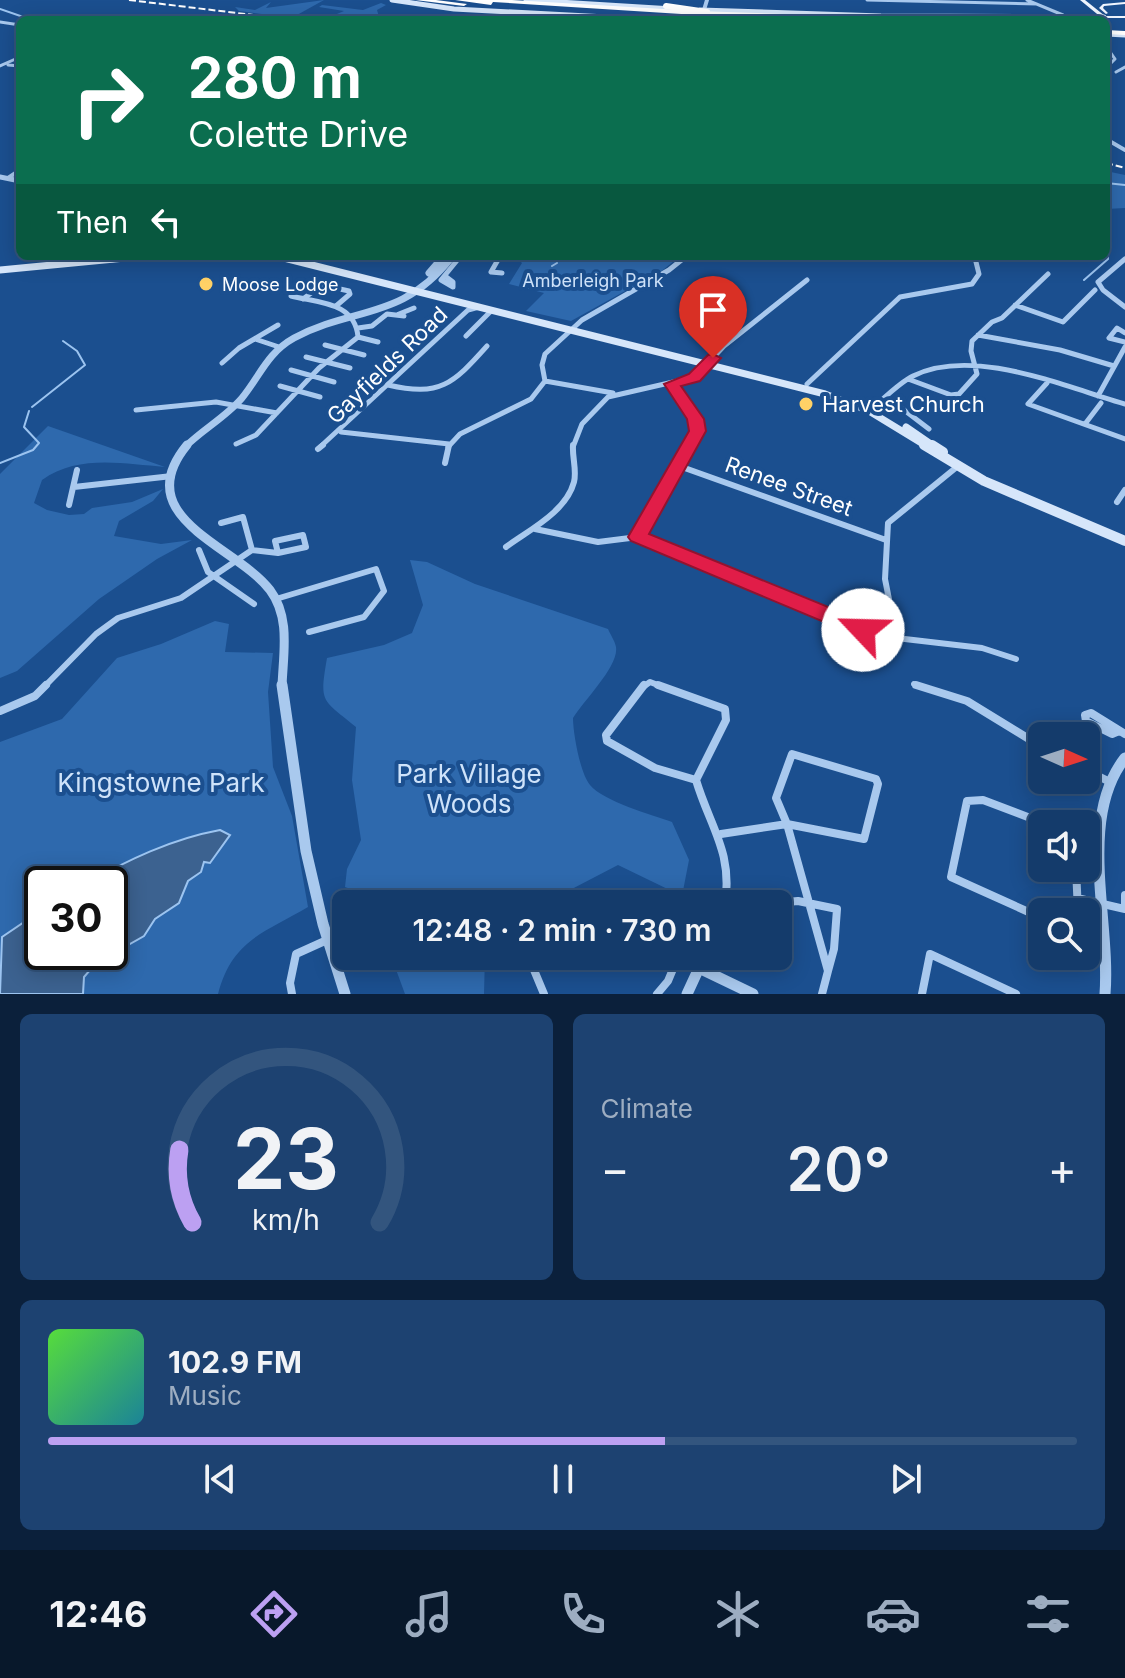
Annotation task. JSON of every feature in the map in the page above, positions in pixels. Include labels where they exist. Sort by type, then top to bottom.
[{"type":"highway","points":[[418,0],[435,4],[657,16]]},
{"type":"highway","points":[[418,0],[551,10]]},
{"type":"highway","points":[[458,0],[631,13],[725,16]]},
{"type":"highway","points":[[486,0],[754,16]]},
{"type":"highway","points":[[583,3],[833,16]]},
{"type":"main road","points":[[392,0],[447,9],[584,16]]},
{"type":"main road","points":[[526,0],[703,10],[1125,16]]},
{"type":"main road","points":[[545,0],[703,10]]},
{"type":"main road","points":[[1082,0],[1106,16]]},
{"type":"main road","points":[[1112,0],[1124,2]]},
{"type":"main road","points":[[1106,16],[1102,5],[1124,2]]},
{"type":"main road","points":[[928,15],[1106,16]]},
{"type":"main road","points":[[21,266],[74,260]]},
{"type":"main road","points":[[0,268],[95,260]]},
{"type":"main road","points":[[294,260],[574,328]]},
{"type":"main road","points":[[311,260],[825,394],[871,410]]},
{"type":"main road","points":[[709,363],[807,384],[871,410],[958,466],[997,487],[1125,541]]},
{"type":"street","points":[[703,10],[705,0]]},
{"type":"street","points":[[867,0],[1037,4]]},
{"type":"street","points":[[1027,0],[1063,15]]},
{"type":"street","points":[[920,1],[928,15]]},
{"type":"street","points":[[1116,72],[1125,67]]},
{"type":"street","points":[[8,178],[16,173]]},
{"type":"street","points":[[0,177],[16,180]]},
{"type":"street","points":[[1125,259],[1098,282],[1103,290],[1125,307]]},
{"type":"street","points":[[415,288],[440,260]]},
{"type":"street","points":[[345,994],[314,887],[283,706],[284,631],[276,599],[265,583],[198,534],[179,515],[172,498],[172,476],[187,445],[235,404],[279,347],[312,330],[391,306],[447,260]]},
{"type":"street","points":[[445,276],[458,260]]},
{"type":"street","points":[[498,260],[491,272],[502,273]]},
{"type":"street","points":[[445,463],[449,444],[464,432],[531,399],[545,381],[543,358],[591,313],[669,270],[681,260]]},
{"type":"street","points":[[807,384],[858,333],[906,294],[971,285],[979,274],[975,260]]},
{"type":"street","points":[[908,379],[956,396],[975,379],[976,366],[971,346],[978,335],[1048,274]]},
{"type":"street","points":[[506,547],[550,517],[571,489],[575,474],[573,444],[604,400],[620,393],[695,377],[724,346],[807,280]]},
{"type":"street","points":[[303,299],[322,285],[349,291],[336,306]]},
{"type":"street","points":[[1015,305],[1063,322],[1095,290]]},
{"type":"street","points":[[236,444],[253,438],[312,376],[358,337],[358,328],[347,312],[336,306],[291,296]]},
{"type":"street","name":"Gayfields Road","points":[[318,449],[341,432],[468,310],[479,307]]},
{"type":"street","points":[[358,328],[372,326],[387,314],[401,315],[414,308]]},
{"type":"street","points":[[466,336],[492,310]]},
{"type":"street","points":[[222,363],[278,325]]},
{"type":"street","points":[[1085,424],[1125,345],[1109,338],[1117,328],[1125,333]]},
{"type":"street","points":[[978,335],[1060,350],[1114,366]]},
{"type":"street","points":[[358,337],[378,342]]},
{"type":"street","points":[[255,339],[279,347]]},
{"type":"street","points":[[325,345],[364,355]]},
{"type":"street","points":[[388,385],[420,392],[438,391],[450,386],[487,346]]},
{"type":"street","points":[[306,357],[350,368]]},
{"type":"street","points":[[871,410],[908,379],[939,368],[976,366],[1007,370],[1099,400],[1125,404]]},
{"type":"street","points":[[291,370],[334,382]]},
{"type":"street","points":[[545,381],[620,393]]},
{"type":"street","points":[[1047,383],[1028,404],[1125,439]]},
{"type":"street","points":[[638,537],[698,426],[672,384]]},
{"type":"street","points":[[280,386],[320,397]]},
{"type":"street","points":[[887,397],[929,429]]},
{"type":"street","points":[[136,410],[160,410],[212,402],[277,413]]},
{"type":"street","points":[[341,432],[368,438],[418,437],[449,444]]},
{"type":"street","name":"Renee Street","points":[[679,466],[886,540]]},
{"type":"street","points":[[897,640],[885,579],[886,540],[892,517],[958,466]]},
{"type":"street","points":[[69,505],[77,470]]},
{"type":"street","points":[[74,487],[172,476]]},
{"type":"street","points":[[1117,502],[1125,490]]},
{"type":"street","points":[[221,523],[243,517],[252,550]]},
{"type":"street","points":[[535,529],[589,543],[612,543],[638,537],[863,630],[897,640],[982,648],[1016,659]]},
{"type":"street","points":[[0,711],[35,696],[96,634],[118,618],[181,598],[252,550],[278,554],[306,547],[303,535],[275,541],[278,554]]},
{"type":"street","points":[[199,550],[203,568],[210,577],[237,589],[254,604]]},
{"type":"street","points":[[276,599],[376,569],[384,591],[364,617],[309,632]]},
{"type":"street","points":[[696,780],[655,768],[607,741],[606,735],[645,684],[650,682],[725,709],[726,720],[696,780],[708,817],[721,834],[728,867],[726,890]]},
{"type":"street","points":[[914,684],[967,701],[1028,738]]},
{"type":"street","points":[[721,834],[787,824],[864,839],[878,784],[876,779],[792,754],[776,798],[787,824],[806,902],[828,971]]},
{"type":"street","points":[[1107,993],[1102,832],[1108,781],[1125,758]]},
{"type":"street","points":[[1100,777],[1108,781]]},
{"type":"street","points":[[1028,817],[983,800],[967,801],[951,877],[1028,912]]},
{"type":"street","points":[[1076,882],[1077,898]]},
{"type":"street","points":[[1100,903],[1125,907],[1125,895]]},
{"type":"street","points":[[792,903],[806,902],[837,909],[834,949],[822,994]]},
{"type":"street","points":[[292,994],[290,983],[296,954],[327,940]]},
{"type":"street","points":[[922,994],[930,954],[1016,994]]},
{"type":"street","points":[[534,970],[544,994]]},
{"type":"street","points":[[657,994],[673,970]]},
{"type":"street","points":[[687,994],[698,970]]},
{"type":"street","points":[[715,970],[753,994]]},
{"type":"green space","points":[[324,0],[297,15],[304,16],[276,16],[239,11],[235,7],[255,10],[271,2],[266,8]]},
{"type":"green space","points":[[381,3],[386,5],[377,10],[379,16],[332,16],[344,11],[319,7],[363,10]]},
{"type":"green space","points":[[1110,172],[1125,175],[1125,208],[1110,209]]},
{"type":"green space","name":"Amberleigh Park","points":[[519,260],[675,260],[663,270],[571,321],[526,311],[544,293],[509,284],[522,263]]},
{"type":"green space","points":[[48,426],[165,467],[102,463],[71,467],[42,480],[34,503],[47,510],[69,515],[84,514],[92,508],[132,502],[163,489],[153,501],[119,521],[114,536],[161,544],[192,540],[157,559],[99,599],[17,671],[0,678],[0,474]]},
{"type":"green space","name":"Park Village Woods","points":[[410,560],[427,562],[475,584],[608,629],[616,647],[612,664],[573,718],[580,762],[590,785],[605,797],[672,822],[689,860],[683,890],[670,890],[618,865],[570,890],[353,890],[345,887],[347,869],[361,840],[352,780],[356,727],[326,699],[323,684],[327,658],[384,645],[412,633],[423,605]]},
{"type":"green space","name":"Kingstowne Park","points":[[215,621],[229,624],[225,652],[273,653],[268,692],[273,767],[292,816],[308,907],[264,932],[241,950],[224,976],[218,994],[0,994],[0,742],[62,719],[117,658],[161,644]]},
{"type":"green space","points":[[396,970],[485,970],[484,994],[405,994]]},
{"type":"shaded area","points":[[220,830],[230,835],[210,863],[204,862],[201,872],[188,881],[179,903],[155,919],[144,936],[128,945],[128,866],[119,866],[184,839]]},
{"type":"shaded area","points":[[24,922],[24,970],[90,970],[84,977],[83,994],[0,994],[2,937]]},
{"type":"waterway","points":[[0,9],[20,16]]},
{"type":"waterway","points":[[1110,183],[1125,185]]},
{"type":"waterway","points":[[1084,280],[1107,260]]},
{"type":"waterway","points":[[552,266],[557,263]]},
{"type":"waterway","points":[[32,407],[85,365],[77,351],[63,341]]},
{"type":"waterway","points":[[0,463],[33,450],[39,443],[24,427],[29,411]]},
{"type":"railway","points":[[129,0],[262,16]]},
{"type":"railway","points":[[1110,164],[1125,168]]},
{"type":"place","name":"Moose Lodge","points":[[206,284]]},
{"type":"place","name":"Harvest Church","points":[[806,404]]},
{"type":"route","points":[[713,358],[695,377],[672,384],[696,419],[698,431],[638,537],[863,630]]}]
